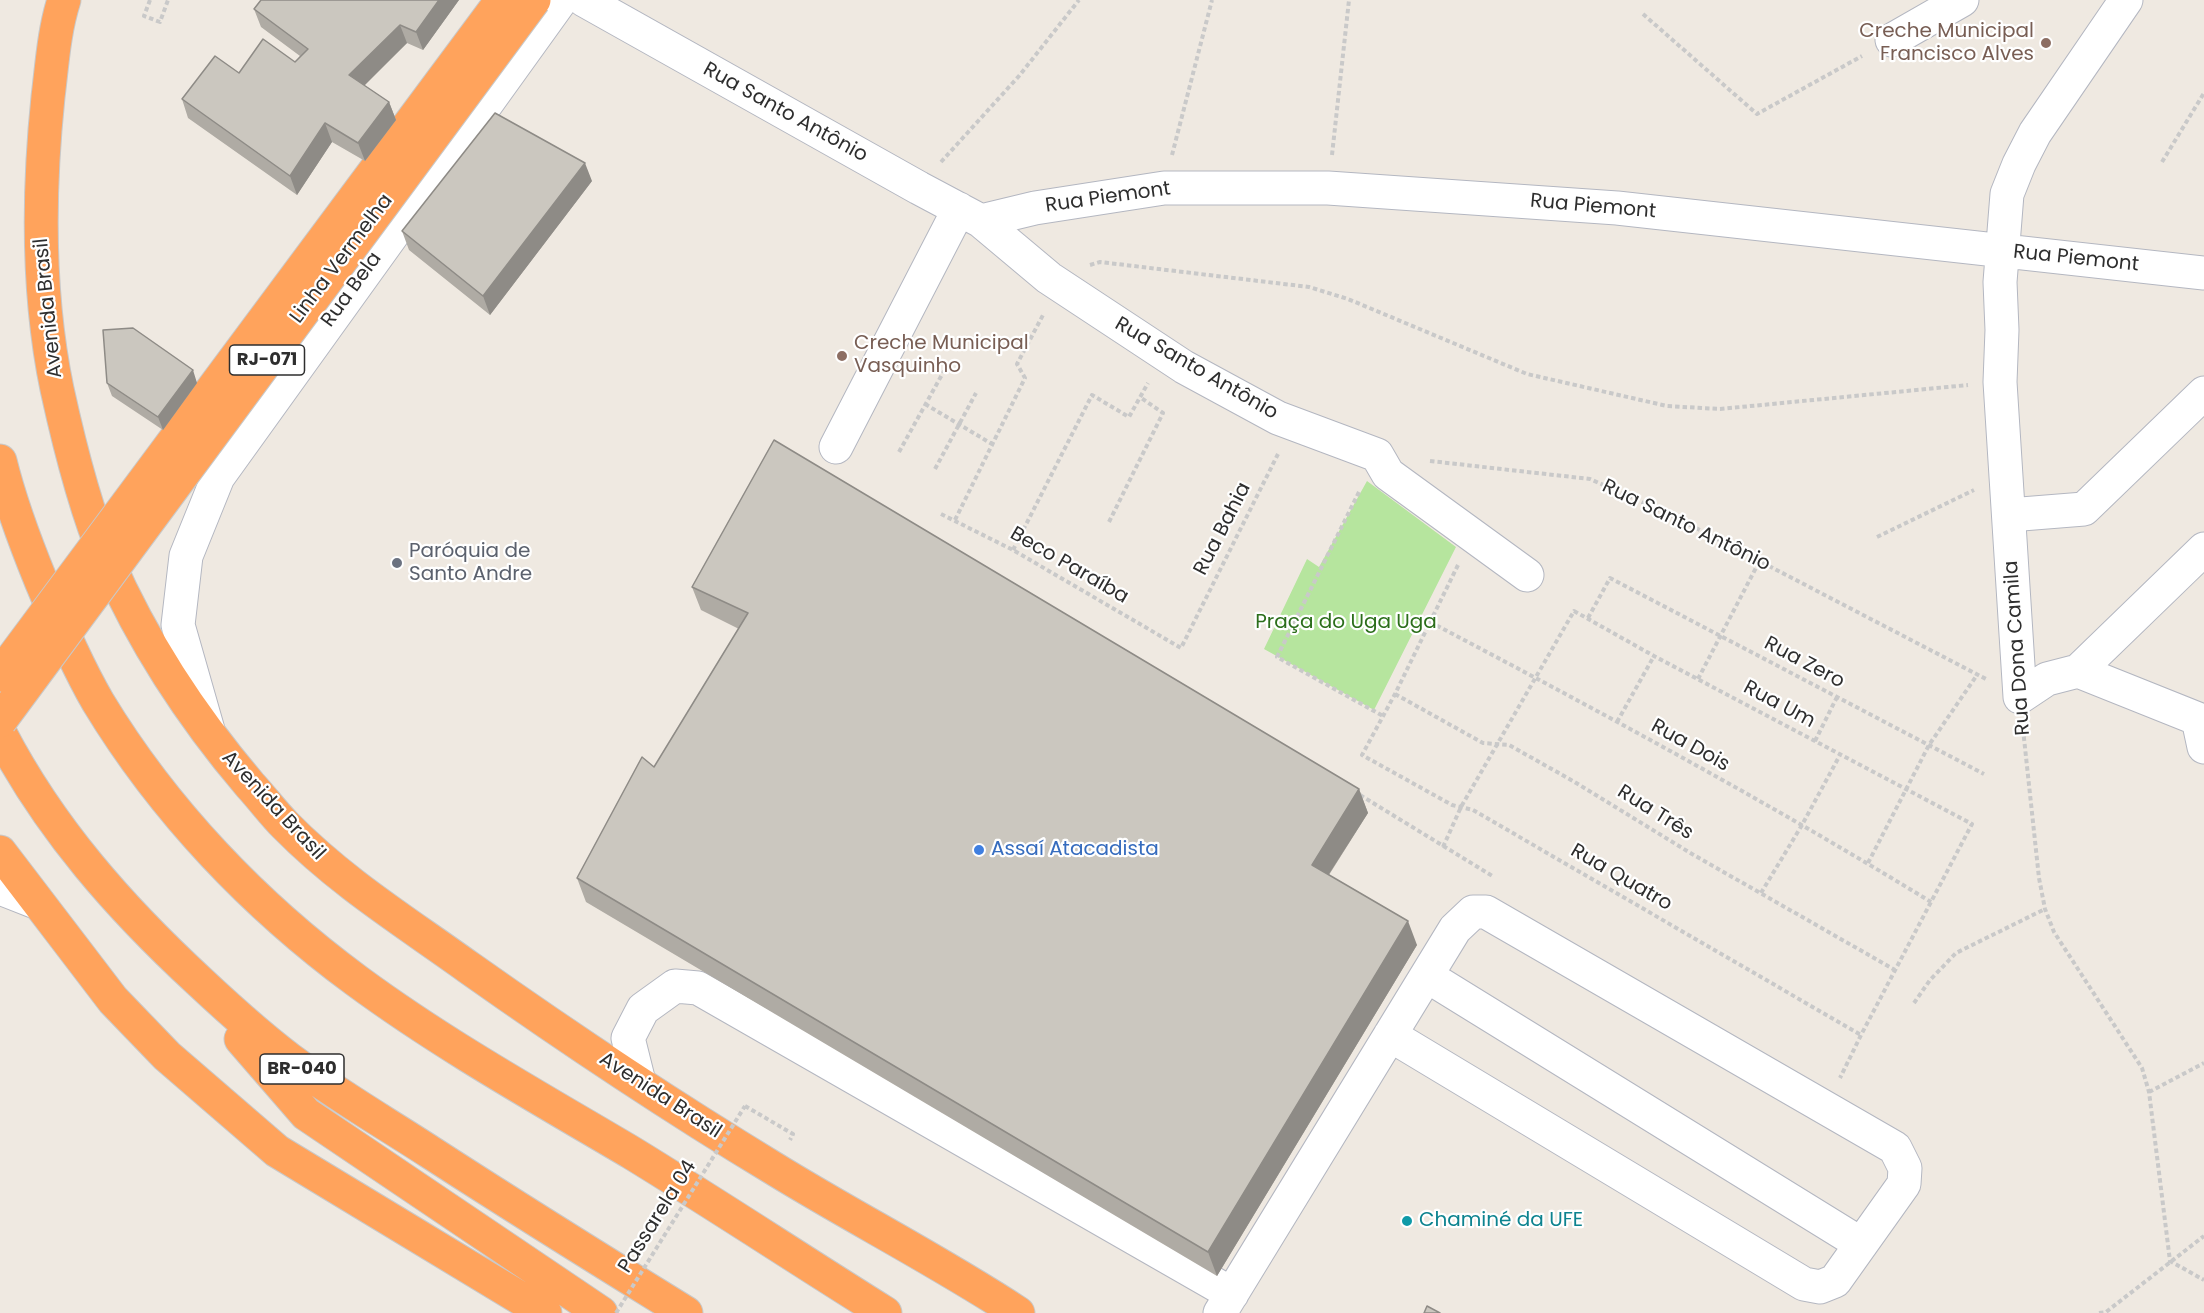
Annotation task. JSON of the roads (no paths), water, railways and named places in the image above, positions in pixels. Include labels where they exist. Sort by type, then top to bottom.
[{"type":"highway","name":"Avenida Brasil","points":[[64,0],[50,79],[44,136],[41,204],[42,275],[50,355],[64,421],[106,558],[138,622],[171,680],[210,737],[281,821],[314,853],[358,890],[534,1013],[774,1169],[965,1278],[1018,1313]]},
{"type":"highway","name":"Linha Vermelha","points":[[0,675],[502,0]]},
{"type":"highway","name":"Linha Vermelha","points":[[0,721],[534,0]]},
{"type":"highway","points":[[0,461],[6,488],[32,559],[60,626],[98,701],[131,751],[176,811],[232,874],[288,926],[367,987],[469,1055],[639,1157],[885,1313]]},
{"type":"highway","name":"BR-040","points":[[0,733],[57,825],[112,895],[148,934],[246,1025],[301,1068],[495,1194],[686,1313]]},
{"type":"highway","points":[[0,852],[113,1000],[167,1056],[277,1151],[545,1313]]},
{"type":"highway","points":[[148,934],[306,1114],[601,1313]]},
{"type":"street","name":"Rua Bela","points":[[210,737],[178,625],[186,556],[218,477],[561,0]]},
{"type":"street","name":"Rua Santo Antônio","points":[[584,0],[970,215],[1055,282],[1184,367],[1278,418],[1377,455],[1388,474],[1527,575]]},
{"type":"street","points":[[1892,40],[1962,0]]},
{"type":"street","name":"Rua Dona Camila","points":[[2078,671],[2047,679],[2020,697],[2000,382],[2002,251],[2007,194],[2019,164],[2035,133],[2126,0]]},
{"type":"street","name":"Rua Piemont","points":[[970,215],[1035,208],[1164,188],[1328,188],[1617,208],[2204,273]]},
{"type":"street","points":[[836,447],[970,215]]},
{"type":"street","points":[[2009,515],[2085,509],[2204,393]]},
{"type":"street","points":[[2202,726],[2078,671],[2204,549]]},
{"type":"street","points":[[0,888],[38,903]]},
{"type":"street","points":[[639,1082],[628,1038],[644,1009],[675,986],[698,988],[1226,1303],[1390,1035],[1427,976],[1455,929],[1473,912],[1486,912],[1895,1148],[1905,1168],[1904,1184],[1835,1281],[1820,1287],[1804,1284],[1390,1035]]},
{"type":"street","points":[[1427,976],[1861,1244]]},
{"type":"place","name":"Creche Municipal Francisco Alves","points":[[2046,43]]},
{"type":"place","name":"Creche Municipal Vasquinho","points":[[842,356]]},
{"type":"place","name":"Paróquia de Santo Andre","points":[[397,563]]},
{"type":"place","name":"Assaí Atacadista","points":[[979,850]]},
{"type":"place","name":"Chaminé da UFE","points":[[1407,1221]]},
{"type":"park label","name":"Praça do Uga Uga","points":[[1346,623]]}]
